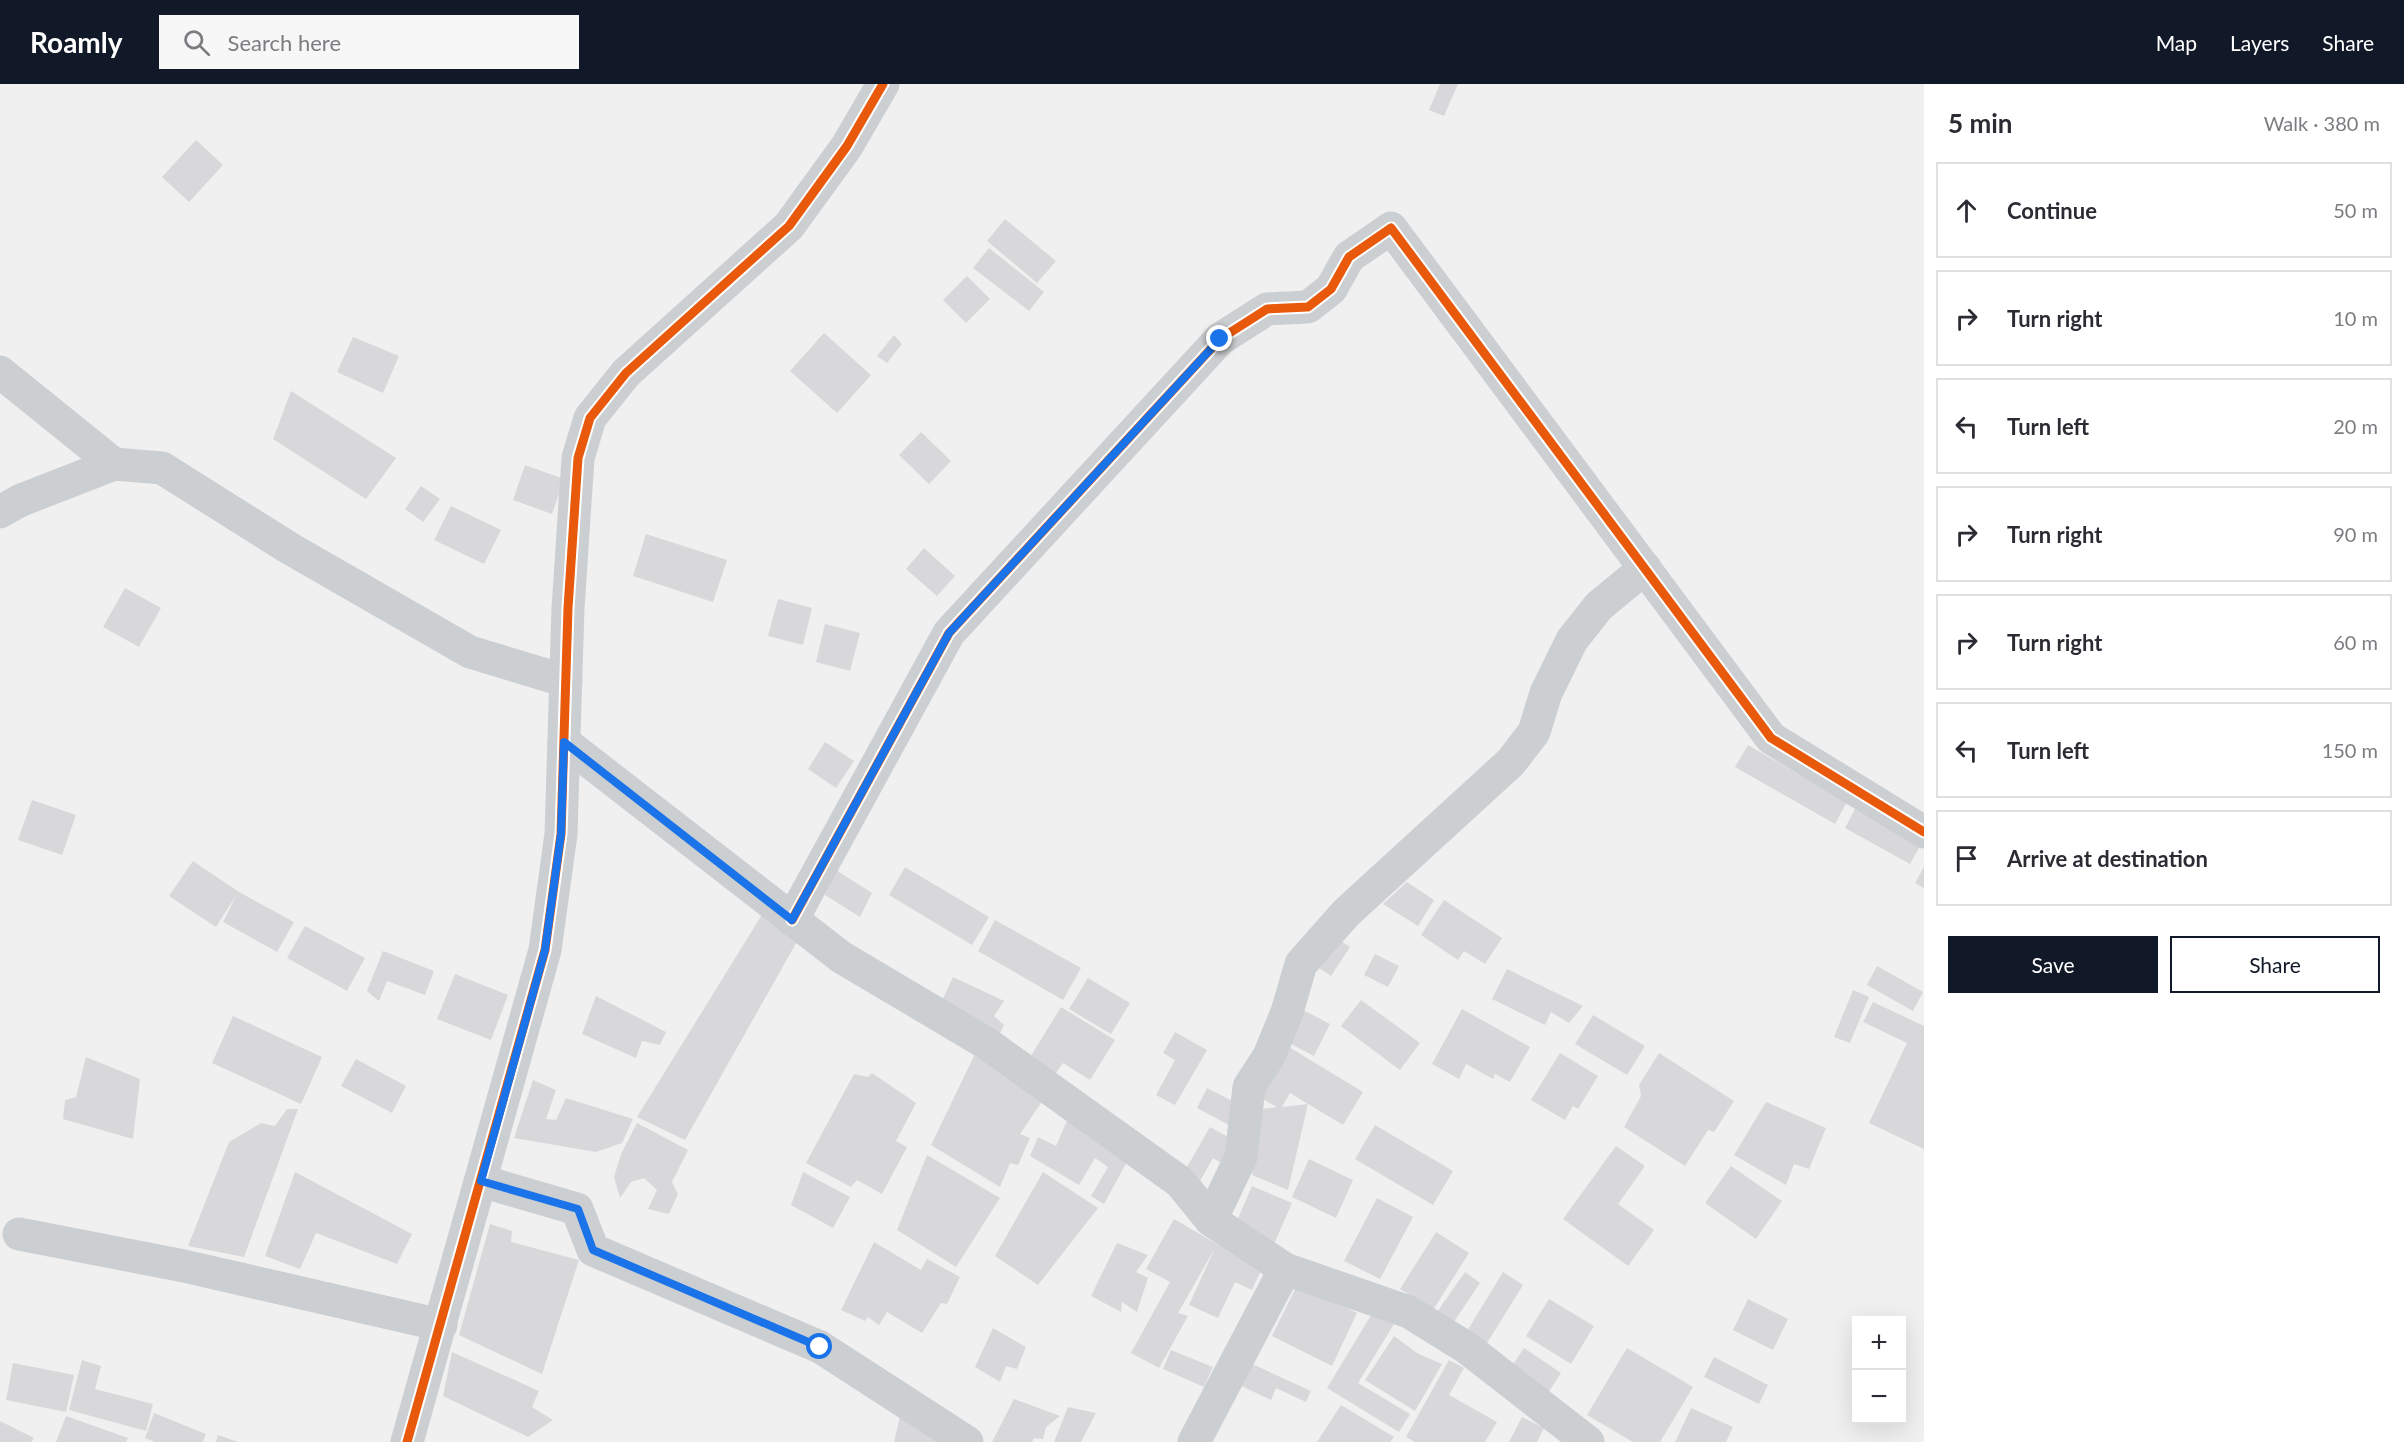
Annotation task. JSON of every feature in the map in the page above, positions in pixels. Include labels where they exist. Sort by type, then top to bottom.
[{"type":"street","points":[[407,1442],[545,950],[561,834],[568,608],[578,459],[590,418],[626,374],[789,226],[847,146],[883,84]]},
{"type":"street","points":[[792,920],[949,633],[1220,339],[1267,309],[1308,307],[1331,289],[1349,257],[1391,228],[1772,738],[1924,832]]},
{"type":"street","points":[[0,372],[114,464]]},
{"type":"street","points":[[0,512],[19,501],[114,464],[162,468],[289,548],[470,651],[566,681]]},
{"type":"street","points":[[1211,1220],[1241,1157],[1249,1087],[1274,1045],[1287,1012],[1301,964],[1347,914],[1511,762],[1534,732],[1546,693],[1572,640],[1599,606],[1645,568]]},
{"type":"street","points":[[564,742],[841,957],[986,1043],[1171,1175],[1180,1182],[1211,1220],[1285,1269],[1409,1312],[1467,1348],[1588,1442]]},
{"type":"street","points":[[481,1181],[578,1209],[593,1250],[820,1347],[967,1442]]},
{"type":"street","points":[[19,1234],[184,1266],[441,1325]]},
{"type":"street","points":[[1194,1442],[1285,1269]]},
{"type":"building","points":[[1440,84],[1458,84],[1444,116],[1429,110]]},
{"type":"building","points":[[196,140],[223,165],[189,202],[162,177]]},
{"type":"building","points":[[1005,219],[1056,261],[1037,283],[987,241]]},
{"type":"building","points":[[989,248],[1044,292],[1029,311],[973,268]]},
{"type":"building","points":[[967,276],[990,299],[966,323],[943,300]]},
{"type":"building","points":[[824,333],[871,375],[837,413],[790,371]]},
{"type":"building","points":[[894,335],[902,344],[887,363],[877,356]]},
{"type":"building","points":[[353,337],[399,356],[383,393],[337,372]]},
{"type":"building","points":[[291,391],[396,458],[366,499],[273,439]]},
{"type":"building","points":[[921,432],[951,461],[929,484],[899,455]]},
{"type":"building","points":[[525,465],[564,479],[552,514],[513,500]]},
{"type":"building","points":[[421,486],[440,499],[423,522],[405,509]]},
{"type":"building","points":[[451,506],[501,530],[484,564],[434,540]]},
{"type":"building","points":[[646,534],[727,560],[713,602],[633,576]]},
{"type":"building","points":[[924,548],[955,576],[937,596],[906,569]]},
{"type":"building","points":[[125,588],[161,608],[139,647],[103,627]]},
{"type":"building","points":[[778,599],[812,608],[803,645],[768,636]]},
{"type":"building","points":[[825,624],[860,633],[850,671],[816,662]]},
{"type":"building","points":[[825,742],[854,761],[836,788],[808,769]]},
{"type":"building","points":[[1748,745],[1847,802],[1835,824],[1735,767]]},
{"type":"building","points":[[32,800],[76,815],[62,855],[18,840]]},
{"type":"building","points":[[1855,809],[1920,846],[1910,864],[1845,828]]},
{"type":"building","points":[[193,861],[239,892],[294,922],[277,952],[223,922],[237,894],[216,927],[169,896]]},
{"type":"building","points":[[905,867],[989,917],[972,945],[889,895]]},
{"type":"building","points":[[1924,867],[1924,888],[1915,883]]},
{"type":"building","points":[[836,870],[872,893],[860,917],[825,895]]},
{"type":"building","points":[[1407,882],[1434,900],[1418,926],[1383,904]]},
{"type":"building","points":[[1444,900],[1502,938],[1485,964],[1464,951],[1458,960],[1421,935]]},
{"type":"building","points":[[763,913],[799,938],[685,1140],[637,1117]]},
{"type":"building","points":[[995,920],[1081,968],[1063,1000],[978,951]]},
{"type":"building","points":[[305,926],[365,958],[347,991],[287,958]]},
{"type":"building","points":[[1341,941],[1350,947],[1331,976],[1313,964]]},
{"type":"building","points":[[383,951],[434,971],[425,995],[387,981],[379,1001],[367,991]]},
{"type":"building","points":[[1375,954],[1399,966],[1388,987],[1364,975]]},
{"type":"building","points":[[1877,966],[1923,992],[1913,1011],[1867,985]]},
{"type":"building","points":[[1507,969],[1583,1006],[1569,1023],[1551,1012],[1545,1025],[1492,999]]},
{"type":"building","points":[[455,974],[508,995],[491,1040],[437,1019]]},
{"type":"building","points":[[953,977],[1004,1001],[994,1016],[1004,1025],[997,1039],[940,1005]]},
{"type":"building","points":[[1088,978],[1130,1003],[1111,1034],[1069,1009]]},
{"type":"building","points":[[1853,990],[1869,997],[1850,1043],[1834,1037]]},
{"type":"building","points":[[596,996],[666,1032],[660,1045],[642,1041],[636,1058],[582,1034]]},
{"type":"building","points":[[1361,1000],[1420,1043],[1400,1070],[1341,1026]]},
{"type":"building","points":[[1873,1002],[1924,1026],[1924,1149],[1869,1123],[1907,1043],[1863,1022]]},
{"type":"building","points":[[1061,1007],[1115,1040],[1090,1080],[1063,1063],[1051,1080],[1026,1064]]},
{"type":"building","points":[[1462,1009],[1530,1047],[1510,1082],[1495,1074],[1493,1079],[1466,1064],[1459,1079],[1432,1064]]},
{"type":"building","points":[[1303,1010],[1330,1024],[1314,1056],[1287,1042]]},
{"type":"building","points":[[1593,1015],[1645,1046],[1627,1075],[1575,1044]]},
{"type":"building","points":[[233,1016],[322,1057],[301,1104],[212,1063]]},
{"type":"building","points":[[1175,1032],[1207,1050],[1175,1105],[1156,1095],[1175,1060],[1163,1053]]},
{"type":"building","points":[[1284,1044],[1363,1092],[1343,1125],[1308,1104],[1288,1190],[1252,1175],[1262,1109],[1277,1107],[1254,1094]],"holes":[[[1290,1093],[1308,1104],[1282,1107]]]},
{"type":"building","points":[[1560,1053],[1598,1076],[1578,1109],[1573,1106],[1565,1120],[1531,1100]]},
{"type":"building","points":[[1659,1053],[1734,1101],[1714,1132],[1708,1130],[1685,1166],[1624,1127],[1641,1096],[1639,1085]]},
{"type":"building","points":[[975,1054],[1047,1094],[1020,1134],[1030,1138],[1018,1165],[1010,1163],[1000,1187],[931,1145]]},
{"type":"building","points":[[86,1057],[140,1079],[133,1139],[63,1119],[65,1100],[76,1097]]},
{"type":"building","points":[[356,1059],[406,1086],[392,1113],[341,1086]]},
{"type":"building","points":[[872,1073],[916,1103],[896,1141],[907,1147],[882,1194],[857,1180],[851,1187],[806,1163],[854,1074],[868,1077]]},
{"type":"building","points":[[533,1080],[556,1090],[546,1119],[556,1120],[566,1098],[633,1119],[622,1143],[596,1152],[514,1138]]},
{"type":"building","points":[[1207,1088],[1240,1105],[1229,1125],[1197,1108]]},
{"type":"building","points":[[1766,1102],[1826,1128],[1809,1169],[1794,1164],[1786,1185],[1734,1155]]},
{"type":"building","points":[[287,1109],[298,1109],[244,1257],[188,1246],[229,1142],[261,1123],[275,1126]]},
{"type":"building","points":[[1070,1114],[1130,1156],[1104,1204],[1091,1196],[1108,1167],[1095,1158],[1079,1185],[1030,1156],[1038,1137],[1056,1146]]},
{"type":"building","points":[[637,1123],[688,1150],[672,1182],[678,1194],[669,1214],[648,1209],[657,1190],[644,1178],[631,1182],[620,1198],[614,1177],[621,1154]]},
{"type":"building","points":[[1375,1125],[1453,1171],[1433,1205],[1355,1159]]},
{"type":"building","points":[[1210,1127],[1239,1143],[1226,1166],[1213,1158],[1199,1183],[1183,1174]]},
{"type":"building","points":[[1616,1146],[1645,1166],[1618,1204],[1654,1230],[1628,1266],[1563,1219]]},
{"type":"building","points":[[927,1155],[1000,1198],[956,1267],[897,1230]]},
{"type":"building","points":[[1309,1159],[1353,1180],[1336,1218],[1292,1197]]},
{"type":"building","points":[[1731,1166],[1782,1201],[1756,1239],[1705,1203]]},
{"type":"building","points":[[295,1172],[412,1234],[397,1264],[316,1233],[300,1269],[265,1256]]},
{"type":"building","points":[[803,1172],[850,1197],[833,1228],[791,1205]]},
{"type":"building","points":[[1043,1172],[1098,1208],[1038,1285],[995,1256]]},
{"type":"building","points":[[1252,1186],[1292,1203],[1274,1244],[1234,1228]]},
{"type":"building","points":[[1377,1198],[1413,1217],[1380,1279],[1344,1261]]},
{"type":"building","points":[[1174,1219],[1217,1244],[1263,1266],[1252,1290],[1235,1282],[1218,1318],[1189,1305],[1215,1248],[1178,1313],[1188,1316],[1159,1368],[1131,1353],[1170,1282],[1146,1269]]},
{"type":"building","points":[[490,1224],[512,1231],[511,1242],[579,1260],[542,1374],[459,1335]]},
{"type":"building","points":[[1436,1232],[1469,1253],[1433,1310],[1400,1289]]},
{"type":"building","points":[[874,1242],[921,1270],[927,1259],[960,1277],[947,1304],[941,1303],[922,1333],[887,1312],[879,1325],[868,1317],[865,1321],[841,1310]]},
{"type":"building","points":[[1117,1243],[1148,1255],[1136,1272],[1148,1278],[1137,1312],[1122,1302],[1121,1312],[1091,1296]]},
{"type":"building","points":[[1465,1272],[1480,1283],[1453,1323],[1437,1312]]},
{"type":"building","points":[[1503,1272],[1523,1285],[1487,1343],[1467,1331]]},
{"type":"building","points":[[1298,1283],[1357,1313],[1332,1366],[1272,1336]]},
{"type":"building","points":[[1549,1299],[1594,1326],[1571,1364],[1526,1336]]},
{"type":"building","points":[[1748,1299],[1788,1319],[1773,1350],[1733,1330]]},
{"type":"building","points":[[1373,1312],[1394,1324],[1358,1383],[1410,1414],[1399,1432],[1327,1388]]},
{"type":"building","points":[[993,1328],[1026,1347],[1017,1369],[1006,1366],[1000,1382],[975,1367]]},
{"type":"building","points":[[1394,1336],[1417,1353],[1442,1364],[1415,1411],[1365,1380]]},
{"type":"building","points":[[1524,1348],[1561,1373],[1546,1396],[1508,1372]]},
{"type":"building","points":[[1627,1348],[1693,1387],[1660,1442],[1633,1442],[1587,1415]]},
{"type":"building","points":[[1171,1350],[1213,1367],[1204,1387],[1163,1369]]},
{"type":"building","points":[[452,1352],[539,1391],[532,1407],[553,1420],[528,1437],[443,1396]]},
{"type":"building","points":[[1714,1357],[1768,1385],[1759,1404],[1704,1377]]},
{"type":"building","points":[[82,1360],[101,1366],[95,1389],[153,1404],[146,1431],[69,1410]]},
{"type":"building","points":[[1449,1360],[1464,1368],[1449,1395],[1497,1422],[1485,1442],[1415,1442],[1406,1437]]},
{"type":"building","points":[[1248,1362],[1311,1391],[1306,1402],[1276,1388],[1271,1400],[1237,1384]]},
{"type":"building","points":[[13,1363],[74,1375],[66,1412],[6,1400]]},
{"type":"building","points":[[1014,1399],[1060,1416],[1046,1427],[1043,1439],[1034,1438],[1032,1442],[992,1442]]},
{"type":"building","points":[[1341,1405],[1394,1437],[1390,1442],[1317,1442]]},
{"type":"building","points":[[1068,1407],[1096,1413],[1081,1442],[1054,1442]]},
{"type":"building","points":[[1691,1408],[1733,1427],[1726,1442],[1675,1442]]},
{"type":"building","points":[[154,1413],[206,1434],[203,1442],[155,1442],[145,1438]]},
{"type":"building","points":[[66,1416],[128,1438],[126,1442],[56,1442]]},
{"type":"building","points":[[900,1416],[947,1442],[894,1442]]},
{"type":"building","points":[[1522,1417],[1544,1428],[1537,1442],[1509,1442]]},
{"type":"building","points":[[0,1421],[34,1438],[31,1442],[0,1442]]},
{"type":"building","points":[[218,1435],[238,1442],[216,1442]]},
{"type":"cycle path","points":[[407,1442],[545,950],[561,834],[568,608],[578,458],[590,418],[626,373],[789,226],[847,146],[883,84]]},
{"type":"cycle path","points":[[792,920],[949,633],[1220,339],[1267,309],[1308,307],[1331,289],[1349,257],[1391,228],[1771,738],[1924,832]]},
{"type":"route","points":[[820,1347],[593,1250],[578,1209],[481,1181],[545,950],[561,834],[564,742],[792,920],[949,633],[1220,339]]}]
